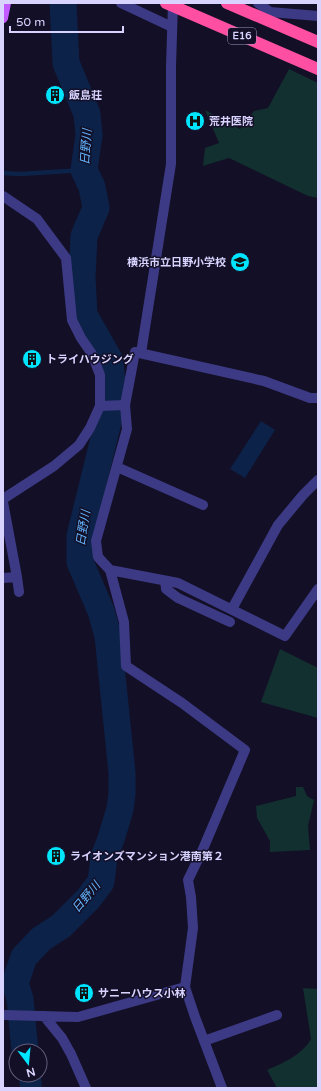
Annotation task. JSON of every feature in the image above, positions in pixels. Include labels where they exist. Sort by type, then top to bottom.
[{"type":"highway","name":"E16","points":[[166,3],[318,69]]},
{"type":"highway","name":"E16","points":[[227,3],[318,42]]},
{"type":"main road","points":[[3,18],[6,3]]},
{"type":"street","points":[[121,3],[172,27]]},
{"type":"street","points":[[142,353],[171,164],[173,3]]},
{"type":"street","points":[[258,3],[270,12],[318,16]]},
{"type":"street","points":[[3,196],[37,219],[66,258],[72,320],[81,338],[92,354],[100,375],[100,406],[90,428],[79,445],[54,466],[3,500],[20,592]]},
{"type":"street","points":[[222,1088],[185,987],[193,928],[191,897],[188,880],[203,849],[245,750],[182,703],[126,666],[124,622],[110,570],[98,557],[96,541],[127,429],[126,404],[136,352],[264,381],[310,398],[318,398]]},
{"type":"street","points":[[100,406],[126,404]]},
{"type":"street","points":[[117,467],[203,505]]},
{"type":"street","points":[[232,609],[278,525],[303,494],[318,480]]},
{"type":"street","points":[[110,570],[178,583],[285,636],[318,589]]},
{"type":"street","points":[[3,578],[17,577]]},
{"type":"street","points":[[165,581],[166,589],[178,598],[230,622]]},
{"type":"street","points":[[3,1015],[78,1017],[185,987]]},
{"type":"street","points":[[204,1042],[277,1015]]},
{"type":"street","points":[[44,1016],[62,1038],[86,1088]]},
{"type":"green space","points":[[289,69],[318,83],[318,198],[308,196],[229,158],[203,166],[205,148],[219,143],[205,110],[240,129],[254,111],[268,108]]},
{"type":"green space","points":[[280,649],[318,668],[318,718],[261,702]]},
{"type":"green space","points":[[296,787],[303,787],[307,796],[314,800],[308,826],[310,850],[270,852],[270,841],[257,818],[256,806],[296,796]]},
{"type":"green space","points":[[303,988],[318,989],[318,1088],[277,1088],[267,1070],[286,1061],[303,1050],[311,1039]]},
{"type":"water","points":[[261,421],[275,430],[245,478],[230,469]]},
{"type":"water","points":[[14,1024],[32,1024],[36,1043],[16,1043]]},
{"type":"water","points":[[20,1083],[42,1083],[42,1088],[20,1088]]},
{"type":"waterway","name":"日野川","points":[[24,1043],[20,999],[15,983],[24,957],[41,939],[61,926],[88,899],[101,882],[104,857],[120,809],[122,794],[122,773],[108,636],[101,611],[80,562],[80,536],[108,422],[113,392],[110,361],[84,315],[82,278],[84,236],[96,208],[92,187],[84,170],[89,135],[87,114],[66,63],[63,3]]},
{"type":"waterway","points":[[3,173],[20,174],[84,170]]},
{"type":"place","name":"飯島荘","points":[[55,95]]},
{"type":"place","name":"荒井医院","points":[[195,121]]},
{"type":"place","name":"横浜市立日野小学校","points":[[240,262]]},
{"type":"place","name":"トライハウジング","points":[[32,359]]},
{"type":"place","name":"ライオンズマンション港南第２","points":[[56,856]]},
{"type":"place","name":"サニーハウス小林","points":[[84,993]]}]
